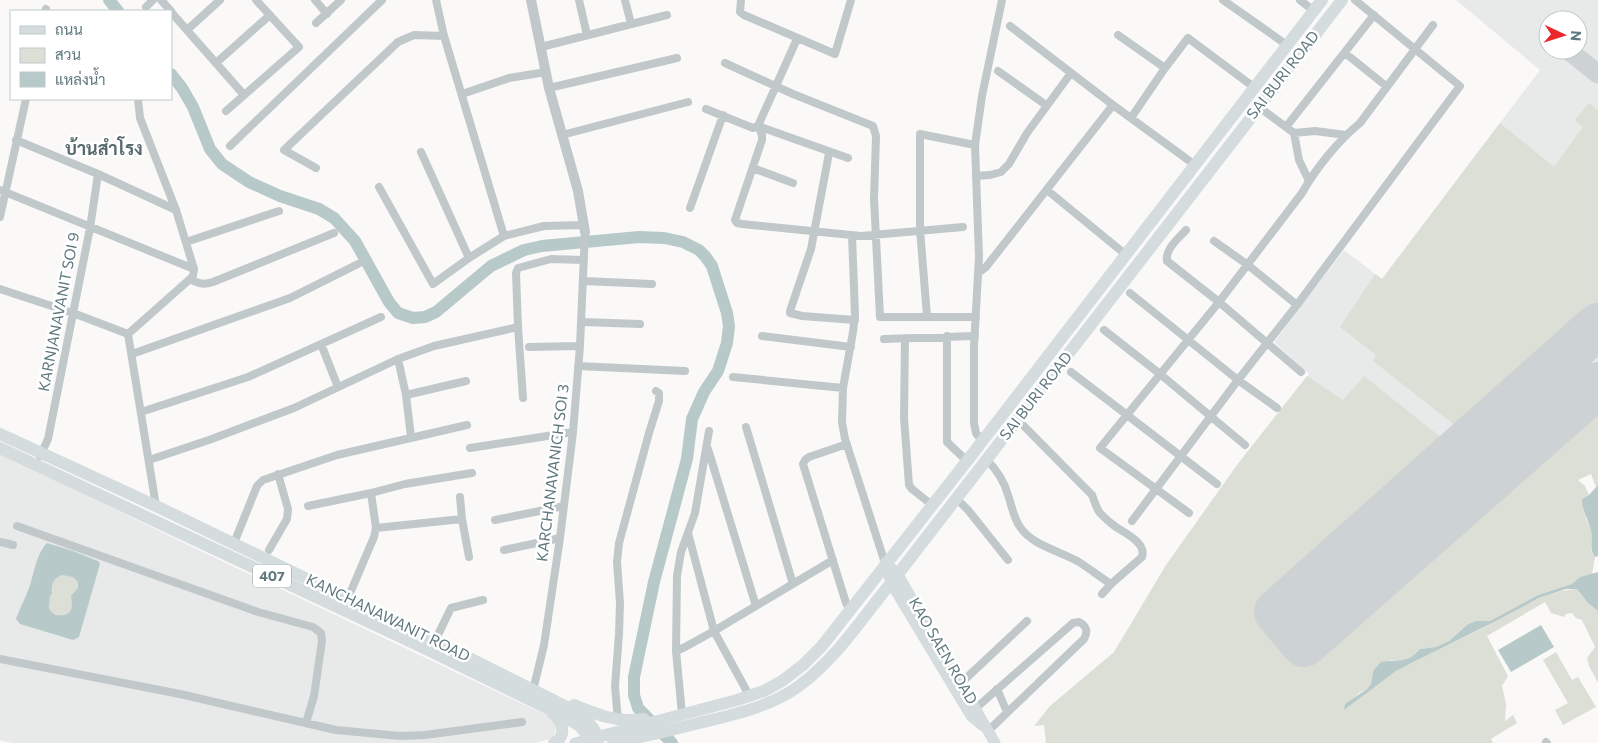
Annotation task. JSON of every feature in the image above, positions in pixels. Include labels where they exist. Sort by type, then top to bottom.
[{"type":"main road","name":"SAI BURI ROAD","points":[[627,736],[680,714],[750,697],[782,681],[803,665],[822,646],[1322,0]]},
{"type":"main road","name":"SAI BURI ROAD","points":[[627,736],[682,728],[758,707],[782,697],[814,674],[833,654],[894,578],[1342,0]]},
{"type":"main road","points":[[1246,98],[1259,107]]},
{"type":"main road","name":"KANCHANAWANIT ROAD","points":[[0,434],[39,459],[565,717],[580,726],[596,741]]},
{"type":"main road","name":"KANCHANAWANIT ROAD","points":[[0,448],[39,459],[156,506],[435,640],[571,709],[591,725],[596,741]]},
{"type":"main road","points":[[885,563],[894,578]]},
{"type":"main road","name":"KAO SAEN ROAD","points":[[894,578],[961,683],[995,743]]},
{"type":"main road","name":"KAO SAEN ROAD","points":[[894,578],[971,716],[988,731]]},
{"type":"main road","points":[[508,676],[596,714],[618,720],[627,736],[576,743]]},
{"type":"main road","points":[[543,707],[555,715],[561,722],[562,734],[558,741],[554,743]]},
{"type":"street","points":[[146,7],[153,0]]},
{"type":"street","points":[[161,0],[169,10]]},
{"type":"street","points":[[187,30],[220,0]]},
{"type":"street","points":[[226,111],[299,47],[256,0]]},
{"type":"street","points":[[315,0],[327,14]]},
{"type":"street","points":[[316,23],[341,0]]},
{"type":"street","points":[[230,146],[382,0]]},
{"type":"street","points":[[436,0],[444,36],[504,236]]},
{"type":"street","points":[[379,187],[434,284],[469,258],[504,236],[544,226],[584,228],[578,191],[548,88],[531,0]]},
{"type":"street","points":[[579,0],[587,35]]},
{"type":"street","points":[[625,0],[631,24]]},
{"type":"street","points":[[740,0],[740,12],[744,15],[835,54],[851,0]]},
{"type":"street","points":[[982,441],[976,433],[974,422],[979,239],[975,145],[982,96],[1002,0]]},
{"type":"street","points":[[1223,0],[1288,45]]},
{"type":"street","points":[[1300,0],[1314,11]]},
{"type":"street","points":[[1132,521],[1460,86],[1355,0]]},
{"type":"street","points":[[172,13],[244,95]]},
{"type":"street","points":[[216,63],[270,15]]},
{"type":"street","points":[[541,47],[667,15]]},
{"type":"street","points":[[1286,127],[1374,15]]},
{"type":"street","points":[[1189,514],[1100,448],[1219,302],[1346,135],[1360,123],[1433,25]]},
{"type":"street","points":[[1010,26],[1194,165]]},
{"type":"street","points":[[1118,34],[1165,68]]},
{"type":"street","points":[[316,168],[284,150],[398,42],[414,35],[444,36]]},
{"type":"street","points":[[1131,118],[1188,38],[1255,88]]},
{"type":"street","points":[[797,39],[758,126],[762,140],[736,216],[735,220],[737,223],[815,232],[875,236],[963,227]]},
{"type":"street","points":[[1345,53],[1386,86]]},
{"type":"street","points":[[548,88],[677,58]]},
{"type":"street","points":[[725,63],[872,126],[876,136],[874,199],[880,317],[976,317]]},
{"type":"street","points":[[998,71],[1046,105]]},
{"type":"street","points":[[462,94],[509,78],[546,72]]},
{"type":"street","points":[[976,176],[990,176],[1001,172],[1009,164],[1027,132],[1071,72]]},
{"type":"street","points":[[0,218],[3,191],[26,100]]},
{"type":"street","points":[[128,334],[190,279],[193,276],[194,269],[176,210],[140,118],[138,100]]},
{"type":"street","points":[[562,135],[688,102]]},
{"type":"street","points":[[978,273],[986,267],[1048,190],[1113,105]]},
{"type":"street","points":[[1259,107],[1294,133],[1315,131],[1346,135]]},
{"type":"street","points":[[706,109],[753,128],[758,126],[829,153],[848,158]]},
{"type":"street","points":[[690,208],[723,115]]},
{"type":"street","points":[[1294,133],[1299,160],[1309,182]]},
{"type":"street","points":[[927,316],[920,230],[920,134],[975,145]]},
{"type":"street","points":[[16,140],[98,174],[176,210]]},
{"type":"street","points":[[421,152],[469,258]]},
{"type":"street","points":[[829,153],[815,232],[790,313],[802,316],[855,320]]},
{"type":"street","points":[[753,168],[793,183]]},
{"type":"street","name":"KARNJANAVANIT SOI 9","points":[[39,459],[48,438],[90,228],[98,174]]},
{"type":"street","points":[[1048,190],[1126,254]]},
{"type":"street","points":[[3,191],[194,269]]},
{"type":"street","points":[[186,242],[279,211]]},
{"type":"street","name":"KARCHANAVANICH SOI 3","points":[[534,686],[544,645],[573,432],[580,346],[584,228]]},
{"type":"street","points":[[1186,230],[1168,250],[1167,261],[1302,372]]},
{"type":"street","points":[[190,279],[199,284],[207,284],[334,233]]},
{"type":"street","points":[[852,235],[855,320],[843,388],[842,422],[847,444],[885,563]]},
{"type":"street","points":[[1214,240],[1297,304]]},
{"type":"street","points":[[523,398],[518,327],[516,273],[518,268],[551,259],[584,260]]},
{"type":"street","points":[[132,354],[290,298],[358,264]]},
{"type":"street","points":[[583,281],[652,284]]},
{"type":"street","points":[[0,289],[73,313],[128,334]]},
{"type":"street","points":[[1130,293],[1238,380],[1277,408]]},
{"type":"street","points":[[141,412],[248,377],[381,317]]},
{"type":"street","points":[[581,322],[640,324]]},
{"type":"street","points":[[149,460],[294,408],[398,359],[434,346],[518,327]]},
{"type":"street","points":[[1104,330],[1245,445]]},
{"type":"street","points":[[128,334],[156,506]]},
{"type":"street","points":[[762,336],[850,347]]},
{"type":"street","points":[[947,336],[947,442],[967,461]]},
{"type":"street","points":[[884,339],[975,336]]},
{"type":"street","points":[[904,338],[904,418],[909,485],[932,505]]},
{"type":"street","points":[[321,344],[338,387]]},
{"type":"street","points":[[529,346],[580,346]]},
{"type":"street","points":[[398,359],[406,395],[411,437]]},
{"type":"street","points":[[578,366],[685,371]]},
{"type":"street","points":[[1071,372],[1217,484]]},
{"type":"street","points":[[733,377],[843,388]]},
{"type":"street","points":[[406,395],[466,381]]},
{"type":"street","points":[[618,720],[615,686],[620,603],[617,562],[619,542],[660,401],[659,393],[656,391]]},
{"type":"street","points":[[1017,419],[1092,495],[1099,512],[1112,525],[1127,534],[1140,546],[1143,553],[1142,557],[1102,594]]},
{"type":"street","points":[[234,543],[257,486],[263,480],[337,455],[467,425]]},
{"type":"street","points":[[746,427],[793,584]]},
{"type":"street","points":[[680,714],[676,651],[677,576],[681,552],[695,513],[709,431]]},
{"type":"street","points":[[470,448],[573,432]]},
{"type":"street","points":[[847,444],[809,457],[805,460],[804,464],[846,603],[850,610]]},
{"type":"street","points":[[707,447],[756,606]]},
{"type":"street","points":[[986,459],[1003,480],[1013,514],[1025,534],[1078,562],[1111,584]]},
{"type":"street","points":[[308,506],[405,484],[472,473]]},
{"type":"street","points":[[269,550],[288,514],[278,474]]},
{"type":"street","points":[[348,598],[376,528],[371,493]]},
{"type":"street","points":[[460,497],[469,557]]},
{"type":"street","points":[[956,498],[1008,560]]},
{"type":"street","points":[[495,520],[564,506]]},
{"type":"street","points":[[376,528],[462,519]]},
{"type":"street","points":[[17,526],[258,612],[313,627],[321,633],[322,642],[314,696],[306,723]]},
{"type":"street","points":[[688,533],[714,631],[750,697]]},
{"type":"street","points":[[504,550],[560,538]]},
{"type":"street","points":[[0,542],[13,545]]},
{"type":"street","points":[[676,651],[714,631],[833,560]]},
{"type":"street","points":[[435,640],[451,608],[483,600]]},
{"type":"street","points":[[961,683],[1027,621]]},
{"type":"street","points":[[976,708],[1074,623],[1079,622],[1086,627],[1084,639],[988,731]]},
{"type":"street","points":[[0,659],[180,694],[336,730],[400,736],[425,735],[522,722]]},
{"type":"street","points":[[997,689],[1007,712]]},
{"type":"shaded area","points":[[1456,0],[1598,0],[1598,408],[1267,702],[1237,465],[1309,374],[1274,342],[1344,250],[1382,279],[1540,70]]},
{"type":"shaded area","points":[[0,453],[182,542],[546,715],[555,724],[553,738],[536,743],[12,743],[0,740]]},
{"type":"green space","points":[[1589,103],[1598,110],[1598,317],[1469,431],[1462,431],[1373,361],[1376,355],[1340,327],[1375,274],[1382,279],[1500,123],[1554,167],[1583,127],[1575,120]]},
{"type":"green space","points":[[1307,376],[1343,400],[1364,376],[1448,443],[1450,448],[1270,609],[1304,651],[1598,391],[1598,485],[1596,487],[1591,474],[1578,480],[1585,486],[1589,495],[1582,499],[1585,517],[1592,533],[1591,550],[1595,557],[1592,574],[1580,577],[1573,584],[1538,595],[1490,621],[1476,621],[1468,624],[1449,641],[1436,647],[1420,649],[1413,657],[1403,661],[1391,660],[1373,671],[1371,684],[1367,689],[1359,693],[1344,710],[1407,664],[1480,629],[1522,606],[1565,590],[1577,589],[1588,603],[1598,611],[1598,683],[1587,658],[1595,647],[1582,620],[1576,618],[1572,613],[1566,614],[1564,617],[1551,613],[1545,602],[1487,636],[1508,676],[1502,686],[1506,704],[1505,721],[1513,715],[1517,723],[1491,739],[1493,743],[1046,743],[1044,725],[1034,726],[1050,706],[1114,652],[1166,565],[1237,465]]},
{"type":"green space","points":[[62,575],[73,577],[78,581],[72,608],[65,616],[55,615],[49,609],[52,585]]},
{"type":"green space","points":[[1556,652],[1572,680],[1578,677],[1596,707],[1563,725],[1555,710],[1568,703],[1543,660]]},
{"type":"water","points":[[1598,485],[1598,556],[1595,557],[1591,547],[1591,530],[1582,499],[1589,495]]},
{"type":"water","points":[[47,543],[73,551],[98,561],[100,564],[79,637],[73,640],[20,624],[16,619],[43,548]],"holes":[[[62,575],[73,577],[78,582],[78,588],[71,596],[72,606],[70,612],[64,615],[55,615],[49,609],[53,582]]]},
{"type":"water","points":[[1598,572],[1598,611],[1588,603],[1577,589],[1566,589],[1539,598],[1396,671],[1344,710],[1345,704],[1367,689],[1371,684],[1373,671],[1381,662],[1407,659],[1416,654],[1420,649],[1436,647],[1449,641],[1468,624],[1476,621],[1490,621],[1538,595],[1572,584],[1580,577]]},
{"type":"water","points":[[1541,625],[1554,647],[1511,672],[1498,650]]},
{"type":"waterway","points":[[109,0],[117,10]]},
{"type":"waterway","points":[[172,75],[193,107],[210,149],[222,164],[249,182],[280,196],[319,209],[334,218],[355,241],[389,302],[398,313],[413,318],[425,317],[436,312],[491,266],[524,250],[542,246],[639,237],[664,238],[683,242],[699,250],[705,256],[712,266],[727,313],[729,326],[727,343],[718,371],[704,392],[692,419],[687,459],[654,582],[634,677],[634,695],[638,708],[672,743]]},
{"type":"taxiway","points":[[1580,60],[1598,74]]},
{"type":"runway","points":[[1598,326],[1277,612],[1304,644],[1598,385]]},
{"type":"district","name":"บ้านสำโรง","points":[[104,149]]}]
